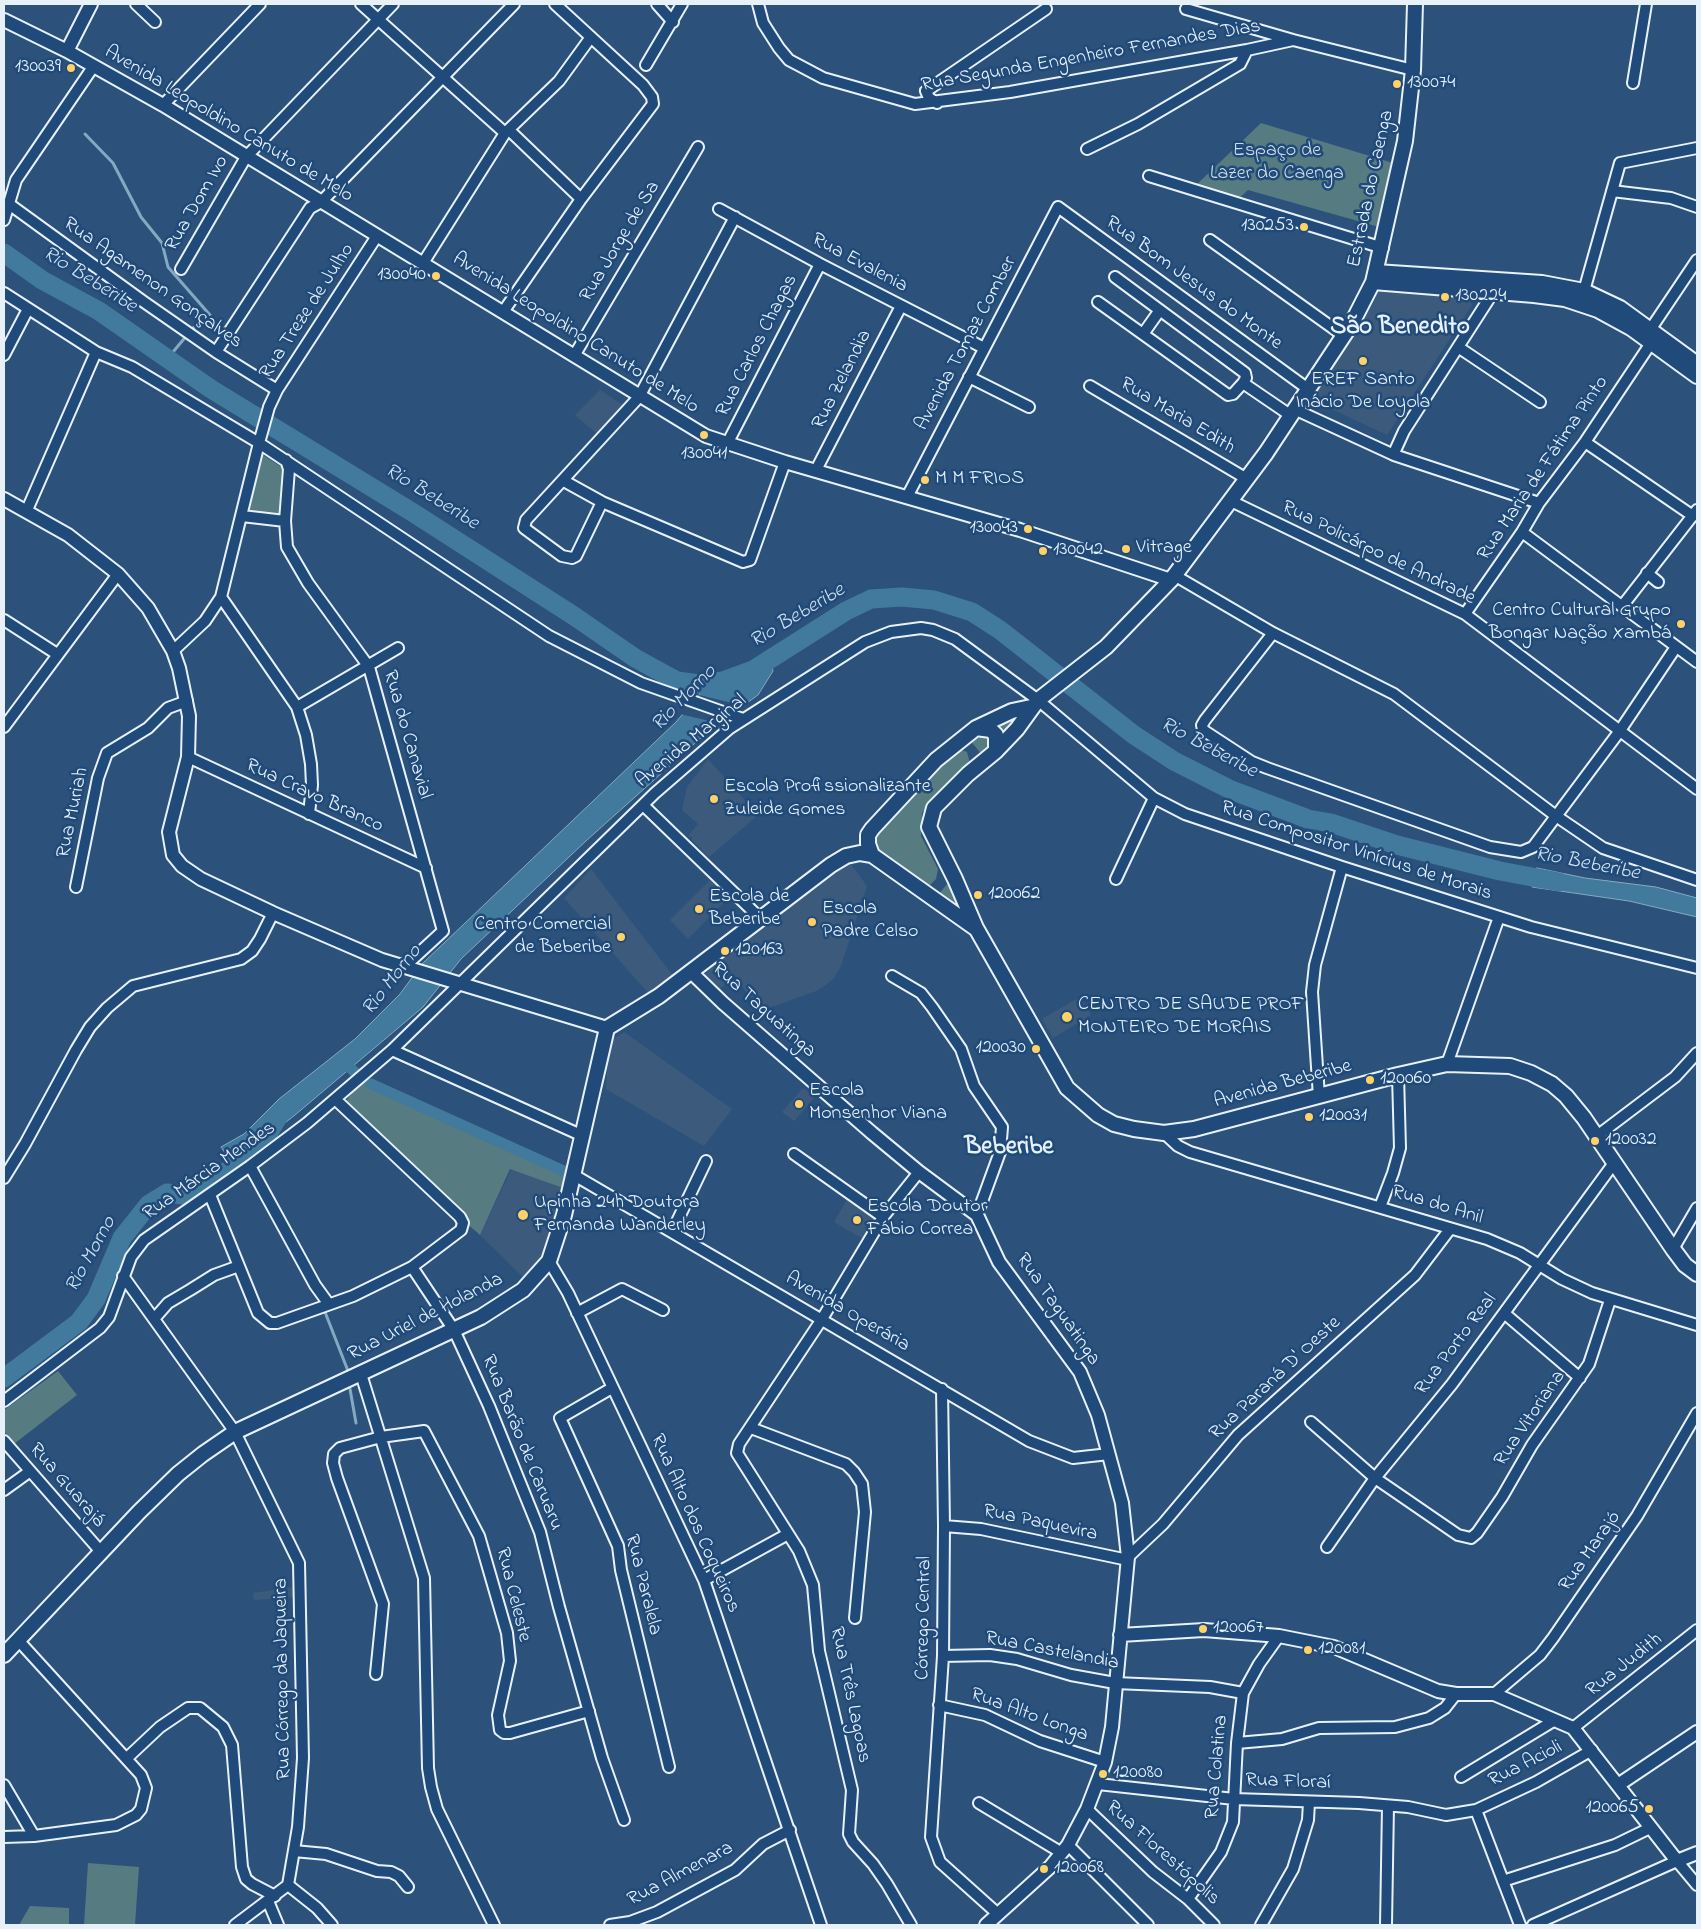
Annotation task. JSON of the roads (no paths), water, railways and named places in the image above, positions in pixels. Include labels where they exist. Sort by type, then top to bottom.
[{"type":"main road","name":"Estrada do Caenga","points":[[1034,704],[1106,647],[1173,578],[1247,479],[1344,336],[1375,277],[1383,248],[1405,141],[1413,70],[1415,4]]},
{"type":"main road","points":[[1375,277],[1542,283],[1584,291],[1620,308],[1697,376]]},
{"type":"main road","points":[[1375,277],[1565,299],[1598,310],[1650,336],[1697,364]]},
{"type":"main road","points":[[607,1028],[638,1011],[831,865],[846,856],[860,853],[872,855],[868,844],[868,835],[872,828],[936,760],[976,728],[1012,711],[1034,704]]},
{"type":"main road","points":[[996,751],[1017,729],[1034,704]]},
{"type":"main road","points":[[976,728],[991,730],[996,734],[996,751]]},
{"type":"main road","name":"Avenida Beberibe","points":[[996,751],[968,774],[934,808],[929,827],[955,879],[976,928],[1067,1088],[1083,1104],[1114,1124],[1164,1132],[1207,1126],[1398,1075],[1447,1064],[1510,1066],[1531,1073],[1552,1084],[1566,1096],[1597,1136],[1673,1249],[1685,1265],[1697,1274]]},
{"type":"main road","name":"Avenida Beberibe","points":[[872,855],[976,928]]},
{"type":"main road","points":[[928,896],[947,895],[952,891],[955,879]]},
{"type":"main road","name":"Rua Uriel de Holanda","points":[[4,1654],[178,1474],[235,1432],[454,1330],[506,1303],[523,1290],[549,1261],[564,1216],[607,1028]]},
{"type":"street","points":[[67,51],[91,4]]},
{"type":"street","points":[[136,4],[155,22]]},
{"type":"street","points":[[163,105],[260,4]]},
{"type":"street","points":[[361,4],[507,132],[581,200]]},
{"type":"street","name":"Rua Dom Ivo","points":[[181,269],[246,157],[393,4]]},
{"type":"street","points":[[216,352],[310,208],[321,202],[444,78],[514,4]]},
{"type":"street","points":[[503,312],[581,200],[651,108],[652,97],[643,85],[554,4]]},
{"type":"street","points":[[657,4],[673,22]]},
{"type":"street","points":[[646,65],[682,4]]},
{"type":"street","name":"Rua Segunda Engenheiro Fernandes Dias","points":[[758,4],[763,23],[778,48],[789,60],[823,78],[916,104],[937,103],[1247,50],[1293,40]]},
{"type":"street","points":[[1633,84],[1646,4]]},
{"type":"street","points":[[937,103],[929,98],[926,91],[1046,9]]},
{"type":"street","name":"Rua Segunda Engenheiro Fernandes Dias","points":[[1186,9],[1293,40],[1413,70]]},
{"type":"street","name":"Avenida Leopoldino Canuto de Melo","points":[[4,20],[67,51],[163,105],[686,426],[727,444],[1020,530],[1173,578]]},
{"type":"street","points":[[423,263],[507,132],[559,81],[592,37]]},
{"type":"street","points":[[1087,149],[1138,124],[1240,64],[1247,50]]},
{"type":"street","points":[[4,220],[13,185],[93,67]]},
{"type":"street","name":"Rua Jorge de Sa","points":[[574,356],[698,147]]},
{"type":"street","points":[[1584,291],[1620,163],[1697,148]]},
{"type":"street","points":[[1149,176],[1383,248]]},
{"type":"street","points":[[1612,191],[1672,198],[1697,207]]},
{"type":"street","name":"Rua Agamenon Gonçalves","points":[[9,204],[194,337],[277,390]]},
{"type":"street","name":"Avenida Tomaz Comber","points":[[907,497],[1058,207]]},
{"type":"street","name":"Rua Bom Jesus do Monte","points":[[1058,207],[1308,389]]},
{"type":"street","name":"Rua Evalenia","points":[[719,209],[820,264],[984,348]]},
{"type":"street","points":[[602,502],[576,556],[568,559],[527,530],[524,524],[639,397],[735,218]]},
{"type":"street","name":"Rua Treze de Julho","points":[[173,651],[205,621],[221,596],[259,443],[269,407],[277,390],[377,236]]},
{"type":"street","points":[[1210,240],[1344,336]]},
{"type":"street","name":"Rua Maria de Fátima Pinto","points":[[1466,614],[1522,532],[1539,503],[1585,442],[1697,260]]},
{"type":"street","name":"Rua Carlos Chagas","points":[[727,444],[820,264]]},
{"type":"street","points":[[1098,302],[1228,395],[1233,394],[1243,383],[1246,378],[1245,373],[1115,276]]},
{"type":"street","points":[[1394,455],[1394,450],[1400,438],[1494,291]]},
{"type":"street","points":[[4,293],[96,352],[132,366],[259,443],[549,636],[641,683],[689,702],[739,717]]},
{"type":"street","name":"Rua Zelandia","points":[[816,470],[901,306]]},
{"type":"street","points":[[4,355],[28,309]]},
{"type":"street","points":[[1143,334],[1160,310]]},
{"type":"street","points":[[1458,347],[1540,402]]},
{"type":"street","points":[[27,510],[96,352]]},
{"type":"street","points":[[969,377],[1029,407]]},
{"type":"street","points":[[1243,383],[1292,412],[1394,455],[1539,503]]},
{"type":"street","name":"Rua Maria Edith","points":[[1090,386],[1247,479]]},
{"type":"street","points":[[1585,442],[1695,513],[1623,605]]},
{"type":"street","name":"Rua do Canavial","points":[[286,460],[289,469],[285,521],[287,547],[294,562],[369,666],[426,868],[442,932],[409,968]]},
{"type":"street","points":[[564,481],[602,502],[739,561],[746,562],[750,560],[785,462]]},
{"type":"street","points":[[4,498],[68,535],[118,574],[148,608],[173,651],[187,701],[188,756],[169,832],[173,855],[182,866],[201,878],[344,946],[409,968],[607,1028]]},
{"type":"street","name":"Rua Policárpo de Andrade","points":[[1231,501],[1466,614],[1575,696],[1619,732],[1697,789]]},
{"type":"street","points":[[242,516],[285,521]]},
{"type":"street","points":[[1522,532],[1623,605],[1697,662]]},
{"type":"street","points":[[1647,573],[1658,582]]},
{"type":"street","points":[[4,727],[118,574]]},
{"type":"street","points":[[1173,578],[1273,633],[1394,694],[1556,816],[1603,848],[1697,880]]},
{"type":"street","points":[[221,596],[298,707],[306,735],[311,764],[312,785],[309,814]]},
{"type":"street","points":[[4,620],[57,654]]},
{"type":"street","name":"Avenida Marginal","points":[[454,982],[643,804],[730,728],[739,717],[865,642],[890,632],[921,628],[933,630],[955,639],[1034,704]]},
{"type":"street","points":[[1273,633],[1205,720],[1202,726],[1203,730],[1252,762],[1267,768],[1490,847],[1521,852],[1533,848],[1619,732],[1676,647]]},
{"type":"street","points":[[298,707],[398,648]]},
{"type":"street","name":"Rua Muriah","points":[[76,887],[98,778],[107,753],[148,728],[168,708],[187,701]]},
{"type":"street","name":"Rua Compositor Vinícius de Morais","points":[[1034,704],[1154,798],[1185,814],[1342,868],[1531,927],[1697,968]]},
{"type":"street","name":"Rua Cravo Branco","points":[[188,756],[426,868]]},
{"type":"street","points":[[1116,879],[1154,798]]},
{"type":"street","points":[[643,804],[761,919]]},
{"type":"street","points":[[1319,1097],[1312,992],[1315,964],[1342,868]]},
{"type":"street","points":[[4,1178],[25,1144],[76,1050],[90,1027],[107,1008],[133,986],[241,959],[252,951],[273,913]]},
{"type":"street","points":[[1447,1064],[1499,917]]},
{"type":"street","name":"Rua Taguatinga","points":[[691,972],[723,1003],[919,1172],[977,1215],[1000,1262],[1080,1372],[1096,1409],[1125,1519],[1128,1559],[1112,1727],[1105,1762],[1087,1809],[1065,1849],[986,1925]]},
{"type":"street","points":[[892,976],[921,993],[932,1007],[961,1049],[974,1086],[1002,1127],[1000,1152],[977,1215]]},
{"type":"street","name":"Rua Márcia Mendes","points":[[4,1401],[100,1328],[109,1316],[123,1276],[137,1247],[144,1240],[250,1166],[335,1099],[392,1050],[454,982]]},
{"type":"street","points":[[392,1050],[583,1136]]},
{"type":"street","points":[[1597,1136],[1675,1077],[1697,1053]]},
{"type":"street","points":[[1380,1207],[1400,1148],[1398,1075]]},
{"type":"street","points":[[210,1195],[258,1313],[270,1323],[277,1323],[353,1296],[412,1267],[462,1230],[463,1223],[460,1217],[335,1099]]},
{"type":"street","name":"Rua do Anil","points":[[1164,1132],[1178,1146],[1190,1152],[1487,1239],[1520,1253],[1562,1279],[1610,1300],[1697,1325]]},
{"type":"street","points":[[794,1154],[883,1217]]},
{"type":"street","points":[[672,1232],[706,1161]]},
{"type":"street","name":"Rua Porto Real","points":[[1327,1547],[1375,1478],[1452,1384],[1614,1163]]},
{"type":"street","points":[[250,1166],[315,1285],[328,1304]]},
{"type":"street","points":[[855,1618],[865,1512],[862,1484],[854,1472],[832,1457],[751,1428],[822,1319],[883,1217],[919,1172]]},
{"type":"street","name":"Avenida Operária","points":[[574,1175],[1016,1434],[1040,1446],[1073,1458],[1109,1454]]},
{"type":"street","points":[[1673,1249],[1697,1208]]},
{"type":"street","name":"Rua Paraná D' Oeste","points":[[1128,1559],[1163,1524],[1232,1441],[1415,1275],[1450,1229]]},
{"type":"street","name":"Rua Alto dos Coqueiros","points":[[549,1261],[577,1312],[704,1580],[790,1830],[818,1924]]},
{"type":"street","points":[[154,1318],[168,1303],[214,1275],[239,1266]]},
{"type":"street","name":"Rua Barão de Caruaru","points":[[412,1267],[454,1330],[483,1392],[540,1532],[609,1780],[624,1820]]},
{"type":"street","name":"Rua Córrego da Jaqueira","points":[[123,1276],[235,1432],[296,1555],[301,1573],[303,1785],[288,1885]]},
{"type":"street","points":[[577,1312],[622,1289],[663,1310]]},
{"type":"street","name":"Rua Vitoriana","points":[[1375,1478],[1458,1535],[1471,1538],[1477,1534],[1502,1497],[1545,1424],[1580,1378],[1594,1351],[1610,1300]]},
{"type":"street","points":[[1504,1313],[1580,1378]]},
{"type":"street","points":[[361,1374],[424,1578],[428,1768],[431,1788],[437,1809],[494,1925]]},
{"type":"street","name":"Rua Paralela","points":[[612,1388],[560,1418],[618,1546],[621,1570],[669,1767]]},
{"type":"street","name":"Córrego Central","points":[[942,1389],[944,1526],[942,1656],[931,1838],[940,1862],[998,1914]]},
{"type":"street","name":"Rua Marajó","points":[[1494,1694],[1540,1655],[1553,1638],[1637,1516],[1697,1413]]},
{"type":"street","points":[[1311,1422],[1375,1478]]},
{"type":"street","name":"Rua Três Lagoas","points":[[751,1428],[739,1444],[736,1453],[799,1551],[813,1585],[819,1652],[852,1790],[849,1834],[852,1842],[873,1864],[887,1884],[911,1925]]},
{"type":"street","name":"Rua Celeste","points":[[381,1437],[424,1430],[478,1536],[510,1648],[510,1661],[498,1715],[498,1725],[502,1732],[510,1733],[589,1711]]},
{"type":"street","points":[[376,1674],[383,1604],[333,1463],[334,1454],[340,1448],[381,1437]]},
{"type":"street","name":"Rua Guarajá","points":[[4,1441],[55,1508],[102,1553]]},
{"type":"street","points":[[4,1490],[29,1472]]},
{"type":"street","name":"Rua Paquevira","points":[[944,1526],[981,1529],[1128,1559]]},
{"type":"street","points":[[704,1580],[788,1534]]},
{"type":"street","points":[[1120,1635],[1204,1630],[1279,1636],[1334,1647],[1361,1657],[1422,1686],[1456,1694],[1494,1694],[1555,1720],[1573,1728],[1592,1750],[1676,1861],[1697,1884]]},
{"type":"street","name":"Rua Judith","points":[[1573,1728],[1697,1630]]},
{"type":"street","name":"Rua Colatina","points":[[1188,1899],[1221,1852],[1233,1822],[1237,1743],[1243,1693],[1259,1664],[1279,1636]]},
{"type":"street","points":[[4,1847],[9,1836],[34,1836],[103,1827],[128,1820],[141,1809],[146,1788],[141,1775],[127,1758],[18,1640]]},
{"type":"street","name":"Rua Castelandia","points":[[942,1656],[976,1654],[1006,1657],[1071,1675],[1115,1683],[1194,1686],[1243,1693]]},
{"type":"street","points":[[1237,1743],[1282,1739],[1326,1727],[1368,1729],[1395,1727],[1428,1718],[1445,1708],[1456,1694]]},
{"type":"street","name":"Rua Alto Longa","points":[[939,1705],[985,1715],[1040,1741],[1105,1762]]},
{"type":"street","points":[[127,1758],[160,1726],[179,1713],[193,1707],[207,1712],[223,1726],[230,1737],[236,1776],[242,1867],[246,1879],[271,1899],[278,1925]]},
{"type":"street","points":[[1461,1777],[1555,1720]]},
{"type":"street","points":[[1618,1785],[1697,1732]]},
{"type":"street","name":"Rua Acioli","points":[[1476,1810],[1536,1782],[1592,1750]]},
{"type":"street","name":"Rua Floraí","points":[[1098,1784],[1234,1799],[1388,1806],[1446,1815],[1476,1810]]},
{"type":"street","points":[[4,1785],[34,1836]]},
{"type":"street","points":[[1261,1925],[1293,1869],[1308,1820],[1309,1802]]},
{"type":"street","points":[[979,1803],[1065,1849],[1148,1925]]},
{"type":"street","points":[[1386,1925],[1388,1806]]},
{"type":"street","name":"Rua Florestópolis","points":[[1087,1809],[1153,1872],[1188,1899],[1214,1925]]},
{"type":"street","points":[[1476,1810],[1520,1925]]},
{"type":"street","points":[[1503,1881],[1615,1845],[1650,1828]]},
{"type":"street","name":"Rua Almenara","points":[[610,1925],[630,1922],[657,1912],[735,1870],[763,1844],[790,1830]]},
{"type":"street","points":[[294,1851],[326,1854],[377,1871],[391,1872],[399,1876],[408,1887]]},
{"type":"street","points":[[1533,1925],[1697,1853]]},
{"type":"street","points":[[235,1925],[288,1885],[307,1899],[332,1925]]},
{"type":"waterway","points":[[85,134],[113,163],[141,217],[162,243],[168,267],[210,315],[208,322],[193,328],[168,358]]},
{"type":"waterway","name":"Rio Beberibe","points":[[4,253],[42,280],[99,311],[211,389],[412,512],[574,616],[635,658],[677,681],[699,684],[723,681],[753,670],[846,611],[871,599],[902,597],[934,600],[972,612],[1000,630],[1134,735],[1174,761],[1231,790],[1308,819],[1331,823],[1397,845],[1500,871],[1559,882]]},
{"type":"waterway","points":[[340,1059],[357,1074]]},
{"type":"waterway","points":[[371,1084],[566,1172]]},
{"type":"waterway","name":"Rio Morno","points":[[4,1378],[79,1322],[96,1299],[122,1238],[149,1204],[167,1193],[183,1195],[226,1172],[238,1163],[242,1155],[253,1151],[263,1142],[278,1117]]},
{"type":"waterway","points":[[325,1312],[348,1371]]},
{"type":"waterway","points":[[350,1389],[356,1423]]},
{"type":"place","name":"130039","points":[[71,68]]},
{"type":"place","name":"130074","points":[[1397,84]]},
{"type":"place","name":"130253","points":[[1304,227]]},
{"type":"place","name":"130040","points":[[436,276]]},
{"type":"place","name":"130224","points":[[1445,297]]},
{"type":"place","name":"EREF Santo Inácio De Loyola","points":[[1363,361]]},
{"type":"place","name":"130041","points":[[704,435]]},
{"type":"place","name":"M M FRIOS","points":[[925,480]]},
{"type":"place","name":"130043","points":[[1028,529]]},
{"type":"place","name":"Vitrage","points":[[1126,549]]},
{"type":"place","name":"130042","points":[[1043,551]]},
{"type":"place","name":"Centro Cultural Grupo Bongar Nação Xambá","points":[[1681,624]]},
{"type":"place","name":"Escola Profissionalizante Zuleide Gomes","points":[[714,799]]},
{"type":"place","name":"120062","points":[[978,895]]},
{"type":"place","name":"Escola de Beberibe","points":[[699,909]]},
{"type":"place","name":"Escola Padre Celso","points":[[812,922]]},
{"type":"place","name":"Centro Comercial de Beberibe","points":[[621,937]]},
{"type":"place","name":"120163","points":[[725,951]]},
{"type":"place","name":"CENTRO DE SAUDE PROF MONTEIRO DE MORAIS","points":[[1067,1017]]},
{"type":"place","name":"120030","points":[[1036,1049]]},
{"type":"place","name":"120060","points":[[1370,1080]]},
{"type":"place","name":"Escola Monsenhor Viana","points":[[799,1104]]},
{"type":"place","name":"120031","points":[[1309,1117]]},
{"type":"place","name":"120032","points":[[1595,1141]]},
{"type":"place","name":"Upinha 24h Doutora Fernanda Wanderley","points":[[523,1215]]},
{"type":"place","name":"Escola Doutor Fábio Correa","points":[[857,1220]]},
{"type":"place","name":"120067","points":[[1203,1629]]},
{"type":"place","name":"120081","points":[[1308,1650]]},
{"type":"place","name":"120080","points":[[1103,1774]]},
{"type":"place","name":"120065","points":[[1649,1809]]},
{"type":"place","name":"120068","points":[[1044,1869]]},
{"type":"district","name":"São Benedito","points":[[1400,329]]},
{"type":"district","name":"Beberibe","points":[[1009,1149]]},
{"type":"park label","name":"Espaço de Lazer do Caenga","points":[[1277,164]]}]
